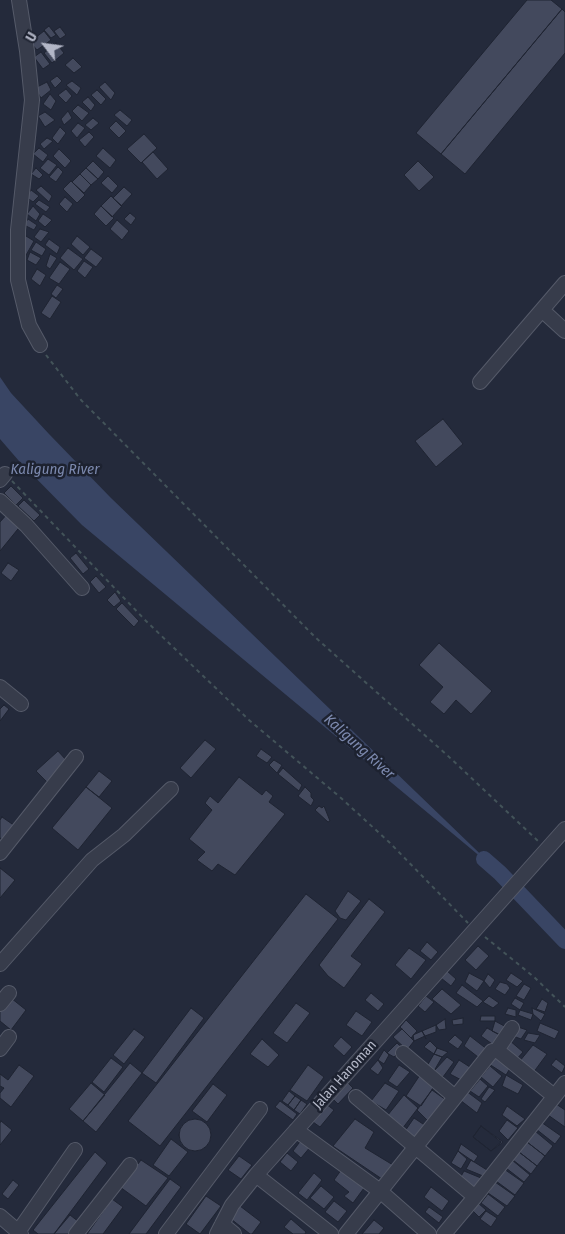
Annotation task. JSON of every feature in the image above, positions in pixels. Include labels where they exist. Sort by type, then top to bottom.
[{"type":"street","points":[[19,0],[32,100],[18,230],[18,280],[29,325],[40,346]]},
{"type":"street","points":[[480,382],[565,283]]},
{"type":"street","points":[[542,310],[565,331]]},
{"type":"street","points":[[0,501],[26,525],[82,588]]},
{"type":"street","points":[[0,687],[21,704]]},
{"type":"street","points":[[0,854],[76,757]]},
{"type":"street","points":[[0,964],[92,860],[124,835],[171,789]]},
{"type":"street","name":"Jalan Hanoman","points":[[219,1229],[232,1205],[256,1175],[565,829]]},
{"type":"street","points":[[346,1234],[491,1052],[498,1050],[512,1028]]},
{"type":"street","points":[[0,1049],[9,1037]]},
{"type":"street","points":[[498,1050],[554,1096]]},
{"type":"street","points":[[403,1053],[455,1097]]},
{"type":"street","points":[[444,1234],[476,1198],[565,1083]]},
{"type":"street","points":[[356,1097],[476,1198]]},
{"type":"street","points":[[166,1234],[260,1109]]},
{"type":"street","points":[[296,1130],[380,1191],[429,1234]]},
{"type":"street","points":[[1,1218],[20,1233],[75,1150]]},
{"type":"street","points":[[76,1234],[130,1165]]},
{"type":"street","points":[[256,1175],[331,1234]]},
{"type":"street","points":[[219,1229],[234,1234]]},
{"type":"path","points":[[40,346],[81,400],[316,638],[447,755],[547,849]]},
{"type":"path","points":[[3,477],[110,582],[146,621],[249,720],[341,798],[565,1007]]},
{"type":"water","name":"Kaligung River","points":[[0,377],[11,393],[111,498],[500,873],[82,525],[0,439]]},
{"type":"building","points":[[527,0],[551,0],[562,9],[441,154],[416,133]]},
{"type":"building","points":[[562,9],[565,12],[565,53],[465,174],[441,154]]},
{"type":"building","points":[[49,26],[56,35],[51,38],[44,30]]},
{"type":"building","points":[[60,27],[66,35],[60,39],[54,31]]},
{"type":"building","points":[[44,31],[51,40],[37,50],[30,42]]},
{"type":"building","points":[[56,43],[64,53],[52,63],[44,53]]},
{"type":"building","points":[[41,52],[50,64],[43,69],[34,57]]},
{"type":"building","points":[[73,58],[82,67],[74,73],[65,65]]},
{"type":"building","points":[[57,76],[62,81],[55,88],[50,81]]},
{"type":"building","points":[[72,81],[81,88],[77,95],[66,85]]},
{"type":"building","points":[[47,82],[51,90],[41,98],[35,88]]},
{"type":"building","points":[[105,82],[115,93],[111,100],[99,87]]},
{"type":"building","points":[[66,89],[72,96],[66,103],[58,95]]},
{"type":"building","points":[[97,90],[106,99],[101,105],[91,95]]},
{"type":"building","points":[[50,94],[56,101],[51,110],[43,104]]},
{"type":"building","points":[[88,97],[95,105],[91,111],[82,102]]},
{"type":"building","points":[[78,105],[89,113],[82,121],[72,111]]},
{"type":"building","points":[[120,110],[132,120],[127,126],[114,115]]},
{"type":"building","points":[[68,111],[72,118],[64,125],[61,119]]},
{"type":"building","points":[[45,112],[55,120],[45,127],[38,116]]},
{"type":"building","points":[[93,118],[99,123],[91,130],[85,125]]},
{"type":"building","points":[[116,121],[126,131],[119,138],[109,128]]},
{"type":"building","points":[[78,123],[85,128],[77,138],[71,131]]},
{"type":"building","points":[[60,127],[66,133],[58,144],[52,138]]},
{"type":"building","points":[[89,132],[94,137],[85,147],[79,140]]},
{"type":"building","points":[[144,134],[157,148],[141,163],[127,149]]},
{"type":"building","points":[[47,138],[53,141],[44,149],[40,144]]},
{"type":"building","points":[[39,148],[48,155],[43,162],[33,154]]},
{"type":"building","points":[[103,148],[116,160],[110,168],[96,156]]},
{"type":"building","points":[[59,149],[71,161],[65,168],[53,156]]},
{"type":"building","points":[[153,152],[168,169],[157,179],[142,162]]},
{"type":"building","points":[[48,159],[57,165],[49,175],[40,168]]},
{"type":"building","points":[[93,161],[104,172],[98,179],[86,168]]},
{"type":"building","points":[[418,161],[434,177],[419,191],[404,175]]},
{"type":"building","points":[[58,167],[63,172],[56,182],[49,177]]},
{"type":"building","points":[[36,168],[43,175],[39,179],[31,174]]},
{"type":"building","points":[[86,168],[98,179],[91,185],[80,174]]},
{"type":"building","points":[[80,174],[91,185],[84,193],[72,182]]},
{"type":"building","points":[[108,176],[118,186],[112,193],[101,183]]},
{"type":"building","points":[[71,181],[85,195],[77,203],[63,189]]},
{"type":"building","points":[[41,186],[52,196],[49,202],[36,190]]},
{"type":"building","points":[[124,187],[132,194],[121,206],[113,198]]},
{"type":"building","points":[[31,190],[39,196],[33,202],[26,197]]},
{"type":"building","points":[[111,196],[122,206],[112,217],[101,206]]},
{"type":"building","points":[[65,197],[73,204],[67,212],[59,204]]},
{"type":"building","points":[[39,200],[50,207],[46,212],[35,204]]},
{"type":"building","points":[[33,206],[40,214],[36,221],[27,214]]},
{"type":"building","points":[[101,206],[114,218],[106,226],[94,214]]},
{"type":"building","points":[[130,213],[136,218],[131,225],[124,219]]},
{"type":"building","points":[[43,214],[52,220],[45,227],[38,221]]},
{"type":"building","points":[[28,219],[37,225],[34,230],[24,225]]},
{"type":"building","points":[[117,220],[129,231],[122,240],[110,229]]},
{"type":"building","points":[[40,229],[49,232],[41,242],[34,237]]},
{"type":"building","points":[[26,236],[34,241],[25,257],[21,254],[21,244]]},
{"type":"building","points":[[77,236],[90,247],[83,255],[71,244]]},
{"type":"building","points":[[49,239],[60,247],[57,254],[45,245]]},
{"type":"building","points":[[36,242],[46,249],[42,256],[31,250]]},
{"type":"building","points":[[68,248],[83,259],[74,270],[60,258]]},
{"type":"building","points":[[91,249],[103,258],[96,267],[84,258]]},
{"type":"building","points":[[30,252],[41,258],[36,265],[27,260]]},
{"type":"building","points":[[50,254],[57,258],[50,269],[46,266]]},
{"type":"building","points":[[84,261],[93,267],[85,278],[77,271]]},
{"type":"building","points":[[60,262],[70,269],[59,284],[49,278]]},
{"type":"building","points":[[37,269],[46,275],[40,286],[31,279]]},
{"type":"building","points":[[57,285],[63,289],[56,298],[51,294]]},
{"type":"building","points":[[52,296],[61,302],[50,319],[41,313]]},
{"type":"building","points":[[443,419],[463,444],[436,467],[415,441]]},
{"type":"building","points":[[11,486],[23,498],[16,505],[4,493]]},
{"type":"building","points":[[24,500],[40,515],[34,521],[18,506]]},
{"type":"building","points":[[8,513],[22,524],[0,551],[0,522]]},
{"type":"building","points":[[76,553],[89,569],[83,574],[70,558]]},
{"type":"building","points":[[8,563],[19,570],[11,581],[1,573]]},
{"type":"building","points":[[96,576],[106,587],[99,593],[90,582]]},
{"type":"building","points":[[115,592],[121,601],[114,607],[107,600]]},
{"type":"building","points":[[122,603],[139,621],[134,627],[116,609]]},
{"type":"building","points":[[439,643],[492,691],[471,714],[456,700],[444,714],[430,702],[443,687],[419,665]]},
{"type":"building","points":[[4,705],[9,709],[0,721],[0,709]]},
{"type":"building","points":[[205,740],[216,749],[191,778],[180,768]]},
{"type":"building","points":[[261,749],[272,757],[267,763],[256,756]]},
{"type":"building","points":[[58,751],[66,760],[48,783],[36,771]]},
{"type":"building","points":[[274,760],[282,765],[277,773],[269,765]]},
{"type":"building","points":[[283,768],[302,785],[299,791],[278,774]]},
{"type":"building","points":[[99,771],[112,781],[99,797],[86,787]]},
{"type":"building","points":[[239,777],[262,795],[266,790],[273,796],[269,802],[285,814],[235,875],[218,864],[212,871],[197,860],[205,852],[189,839],[212,810],[205,803],[210,796],[218,803]]},
{"type":"building","points":[[86,787],[112,808],[78,850],[52,828]]},
{"type":"building","points":[[305,787],[311,793],[311,797],[314,800],[311,806],[298,796]]},
{"type":"building","points":[[319,806],[322,808],[324,806],[330,821],[328,822],[315,810]]},
{"type":"building","points":[[2,817],[15,826],[7,842],[0,838],[0,820]]},
{"type":"building","points":[[0,868],[15,880],[0,898]]},
{"type":"building","points":[[348,891],[361,901],[346,920],[340,918],[335,911]]},
{"type":"building","points":[[306,894],[338,919],[160,1146],[128,1121]]},
{"type":"building","points":[[369,899],[385,912],[351,956],[362,964],[344,988],[328,976],[319,965]]},
{"type":"building","points":[[427,942],[438,952],[431,960],[420,951]]},
{"type":"building","points":[[478,946],[489,956],[476,970],[465,960]]},
{"type":"building","points":[[409,948],[426,960],[411,979],[395,965]]},
{"type":"building","points":[[447,971],[456,979],[451,986],[441,978]]},
{"type":"building","points":[[469,973],[484,981],[477,991],[465,982]]},
{"type":"building","points":[[511,973],[523,981],[517,987],[506,980]]},
{"type":"building","points":[[488,974],[495,980],[490,988],[484,981]]},
{"type":"building","points":[[500,982],[507,984],[510,988],[505,995],[495,989]]},
{"type":"building","points":[[524,984],[531,988],[524,1000],[516,996]]},
{"type":"building","points":[[462,985],[483,1001],[477,1007],[456,993]]},
{"type":"building","points":[[442,989],[461,1005],[451,1014],[432,999]]},
{"type":"building","points":[[371,993],[384,1004],[378,1011],[365,1000]]},
{"type":"building","points":[[426,996],[434,1002],[425,1012],[418,1006]]},
{"type":"building","points":[[489,996],[499,1003],[493,1008],[483,1002]]},
{"type":"building","points":[[11,998],[26,1010],[11,1030],[0,1021],[0,1012]]},
{"type":"building","points":[[515,998],[524,1003],[520,1010],[511,1004]]},
{"type":"building","points":[[542,999],[548,1003],[545,1012],[536,1009]]},
{"type":"building","points":[[296,1003],[310,1013],[287,1043],[273,1033]]},
{"type":"building","points":[[191,1008],[204,1018],[156,1083],[142,1073]]},
{"type":"building","points":[[508,1008],[516,1010],[516,1017],[505,1014]]},
{"type":"building","points":[[532,1008],[545,1014],[541,1021],[533,1014]]},
{"type":"building","points":[[520,1010],[533,1014],[531,1020],[518,1015]]},
{"type":"building","points":[[356,1011],[372,1022],[362,1036],[346,1025]]},
{"type":"building","points":[[481,1016],[495,1016],[495,1021],[480,1021]]},
{"type":"building","points":[[463,1018],[463,1024],[453,1025],[452,1020]]},
{"type":"building","points":[[445,1019],[446,1029],[439,1030],[436,1025]]},
{"type":"building","points":[[406,1020],[417,1031],[411,1038],[400,1027]]},
{"type":"building","points":[[495,1021],[508,1028],[504,1037],[492,1031]]},
{"type":"building","points":[[540,1023],[559,1031],[555,1039],[537,1031]]},
{"type":"building","points":[[436,1025],[436,1032],[425,1036],[426,1039],[422,1031]]},
{"type":"building","points":[[518,1027],[527,1030],[521,1039],[513,1036]]},
{"type":"building","points":[[487,1028],[500,1035],[495,1046],[481,1036]]},
{"type":"building","points":[[134,1029],[145,1037],[124,1064],[113,1055]]},
{"type":"building","points":[[402,1029],[414,1041],[407,1050],[393,1037]]},
{"type":"building","points":[[422,1031],[425,1036],[414,1041],[413,1035]]},
{"type":"building","points":[[528,1033],[540,1035],[535,1043],[524,1040]]},
{"type":"building","points":[[455,1035],[463,1042],[458,1049],[448,1042]]},
{"type":"building","points":[[470,1036],[488,1050],[478,1057],[464,1046]]},
{"type":"building","points":[[341,1037],[352,1047],[344,1056],[333,1046]]},
{"type":"building","points":[[262,1039],[279,1055],[268,1067],[250,1054]]},
{"type":"building","points":[[509,1040],[523,1052],[515,1061],[502,1049]]},
{"type":"building","points":[[430,1041],[437,1048],[434,1054],[424,1047]]},
{"type":"building","points":[[397,1043],[403,1049],[394,1057],[387,1053]]},
{"type":"building","points":[[533,1045],[547,1054],[533,1073],[519,1062]]},
{"type":"building","points":[[437,1048],[448,1052],[442,1057],[434,1054]]},
{"type":"building","points":[[384,1050],[389,1055],[384,1064],[378,1060]]},
{"type":"building","points":[[434,1054],[442,1057],[434,1071],[427,1066]]},
{"type":"building","points":[[495,1054],[512,1065],[506,1075],[489,1064]]},
{"type":"building","points":[[447,1057],[454,1062],[443,1077],[434,1071]]},
{"type":"building","points":[[111,1058],[123,1067],[104,1092],[92,1082]]},
{"type":"building","points":[[556,1059],[565,1066],[562,1073],[551,1065]]},
{"type":"building","points":[[378,1060],[383,1068],[378,1075],[370,1069]]},
{"type":"building","points":[[459,1060],[473,1069],[465,1082],[450,1074]]},
{"type":"building","points":[[130,1063],[142,1073],[96,1132],[83,1121]]},
{"type":"building","points":[[19,1065],[34,1076],[11,1107],[0,1098],[0,1093],[4,1088],[0,1086],[0,1074],[8,1080]]},
{"type":"building","points":[[308,1065],[324,1077],[307,1101],[290,1090]]},
{"type":"building","points":[[399,1065],[410,1072],[397,1087],[388,1081]]},
{"type":"building","points":[[490,1066],[502,1076],[493,1087],[481,1077]]},
{"type":"building","points":[[420,1075],[435,1085],[421,1106],[406,1096]]},
{"type":"building","points":[[506,1075],[523,1085],[518,1094],[502,1086]]},
{"type":"building","points":[[480,1079],[488,1086],[479,1097],[470,1091]]},
{"type":"building","points":[[91,1083],[105,1095],[83,1121],[69,1109]]},
{"type":"building","points":[[348,1083],[353,1088],[338,1104],[333,1099]]},
{"type":"building","points":[[385,1083],[399,1091],[386,1110],[371,1101]]},
{"type":"building","points":[[213,1084],[227,1095],[207,1122],[192,1111]]},
{"type":"building","points":[[489,1087],[495,1090],[485,1102],[481,1099]]},
{"type":"building","points":[[432,1090],[446,1100],[429,1122],[417,1110]]},
{"type":"building","points":[[289,1091],[295,1096],[288,1105],[282,1101]]},
{"type":"building","points":[[466,1091],[482,1103],[477,1113],[460,1100]]},
{"type":"building","points":[[404,1095],[418,1108],[402,1129],[387,1116]]},
{"type":"building","points":[[295,1096],[301,1100],[294,1110],[288,1105]]},
{"type":"building","points":[[301,1100],[307,1104],[300,1114],[294,1110]]},
{"type":"building","points":[[280,1101],[297,1114],[293,1120],[275,1107]]},
{"type":"building","points":[[326,1104],[334,1110],[320,1127],[313,1122],[325,1108]]},
{"type":"building","points":[[556,1104],[565,1110],[565,1127],[548,1115]]},
{"type":"building","points":[[507,1106],[525,1119],[517,1126],[502,1115]]},
{"type":"building","points":[[414,1118],[426,1126],[416,1141],[405,1131]]},
{"type":"building","points":[[195,1119],[206,1124],[211,1135],[206,1146],[195,1151],[184,1146],[179,1135],[184,1124]]},
{"type":"building","points":[[355,1119],[374,1132],[365,1148],[393,1165],[382,1179],[333,1146]]},
{"type":"building","points":[[507,1120],[518,1128],[508,1140],[499,1131]]},
{"type":"building","points":[[1,1121],[12,1130],[0,1145],[0,1123]]},
{"type":"building","points":[[541,1122],[561,1136],[555,1144],[536,1129]]},
{"type":"building","points":[[481,1126],[503,1142],[491,1151],[473,1137]]},
{"type":"building","points":[[481,1126],[501,1142],[491,1151],[473,1137]]},
{"type":"building","points":[[535,1131],[553,1146],[545,1156],[527,1142]]},
{"type":"building","points":[[171,1139],[188,1152],[169,1176],[153,1165]]},
{"type":"building","points":[[302,1139],[311,1146],[301,1158],[293,1151]]},
{"type":"building","points":[[527,1142],[545,1156],[537,1166],[519,1152]]},
{"type":"building","points":[[461,1144],[478,1156],[474,1162],[458,1151]]},
{"type":"building","points":[[458,1151],[467,1159],[461,1169],[451,1163]]},
{"type":"building","points":[[95,1152],[107,1163],[54,1234],[38,1234],[33,1230]]},
{"type":"building","points":[[519,1152],[537,1166],[531,1174],[513,1160]]},
{"type":"building","points":[[287,1153],[298,1162],[291,1171],[280,1162]]},
{"type":"building","points":[[239,1156],[252,1165],[241,1179],[228,1170]]},
{"type":"building","points":[[141,1160],[168,1178],[146,1206],[120,1187]]},
{"type":"building","points":[[471,1160],[487,1170],[483,1176],[466,1169]]},
{"type":"building","points":[[512,1160],[530,1175],[524,1182],[506,1168]]},
{"type":"building","points":[[344,1166],[358,1177],[354,1181],[364,1188],[353,1203],[344,1196],[349,1192],[334,1180]]},
{"type":"building","points":[[504,1169],[524,1183],[515,1195],[496,1181]]},
{"type":"building","points":[[464,1171],[481,1178],[474,1190],[460,1178]]},
{"type":"building","points":[[314,1173],[322,1180],[307,1200],[298,1193]]},
{"type":"building","points":[[170,1179],[181,1187],[146,1234],[129,1234]]},
{"type":"building","points":[[13,1180],[19,1185],[8,1199],[2,1194]]},
{"type":"building","points":[[495,1182],[515,1196],[507,1206],[488,1193]]},
{"type":"building","points":[[321,1186],[334,1197],[324,1209],[310,1198]]},
{"type":"building","points":[[431,1187],[449,1201],[442,1211],[424,1197]]},
{"type":"building","points":[[488,1194],[505,1207],[498,1216],[481,1203]]},
{"type":"building","points":[[206,1196],[221,1206],[200,1234],[186,1224]]},
{"type":"building","points":[[112,1199],[123,1207],[103,1234],[87,1234]]},
{"type":"building","points":[[334,1201],[347,1211],[338,1222],[325,1212]]},
{"type":"building","points":[[478,1203],[486,1210],[479,1217],[472,1210]]},
{"type":"building","points":[[240,1206],[261,1222],[252,1234],[231,1219]]},
{"type":"building","points":[[429,1207],[443,1217],[439,1223],[425,1212]]},
{"type":"building","points":[[486,1211],[497,1218],[491,1227],[480,1219]]},
{"type":"building","points":[[70,1215],[79,1222],[70,1234],[54,1234]]},
{"type":"building","points":[[291,1219],[306,1232],[305,1234],[293,1234],[284,1227]]},
{"type":"building","points":[[374,1220],[384,1228],[379,1234],[362,1234]]},
{"type":"waterway","name":"Kaligung River","points":[[484,859],[500,873],[565,941]]}]
